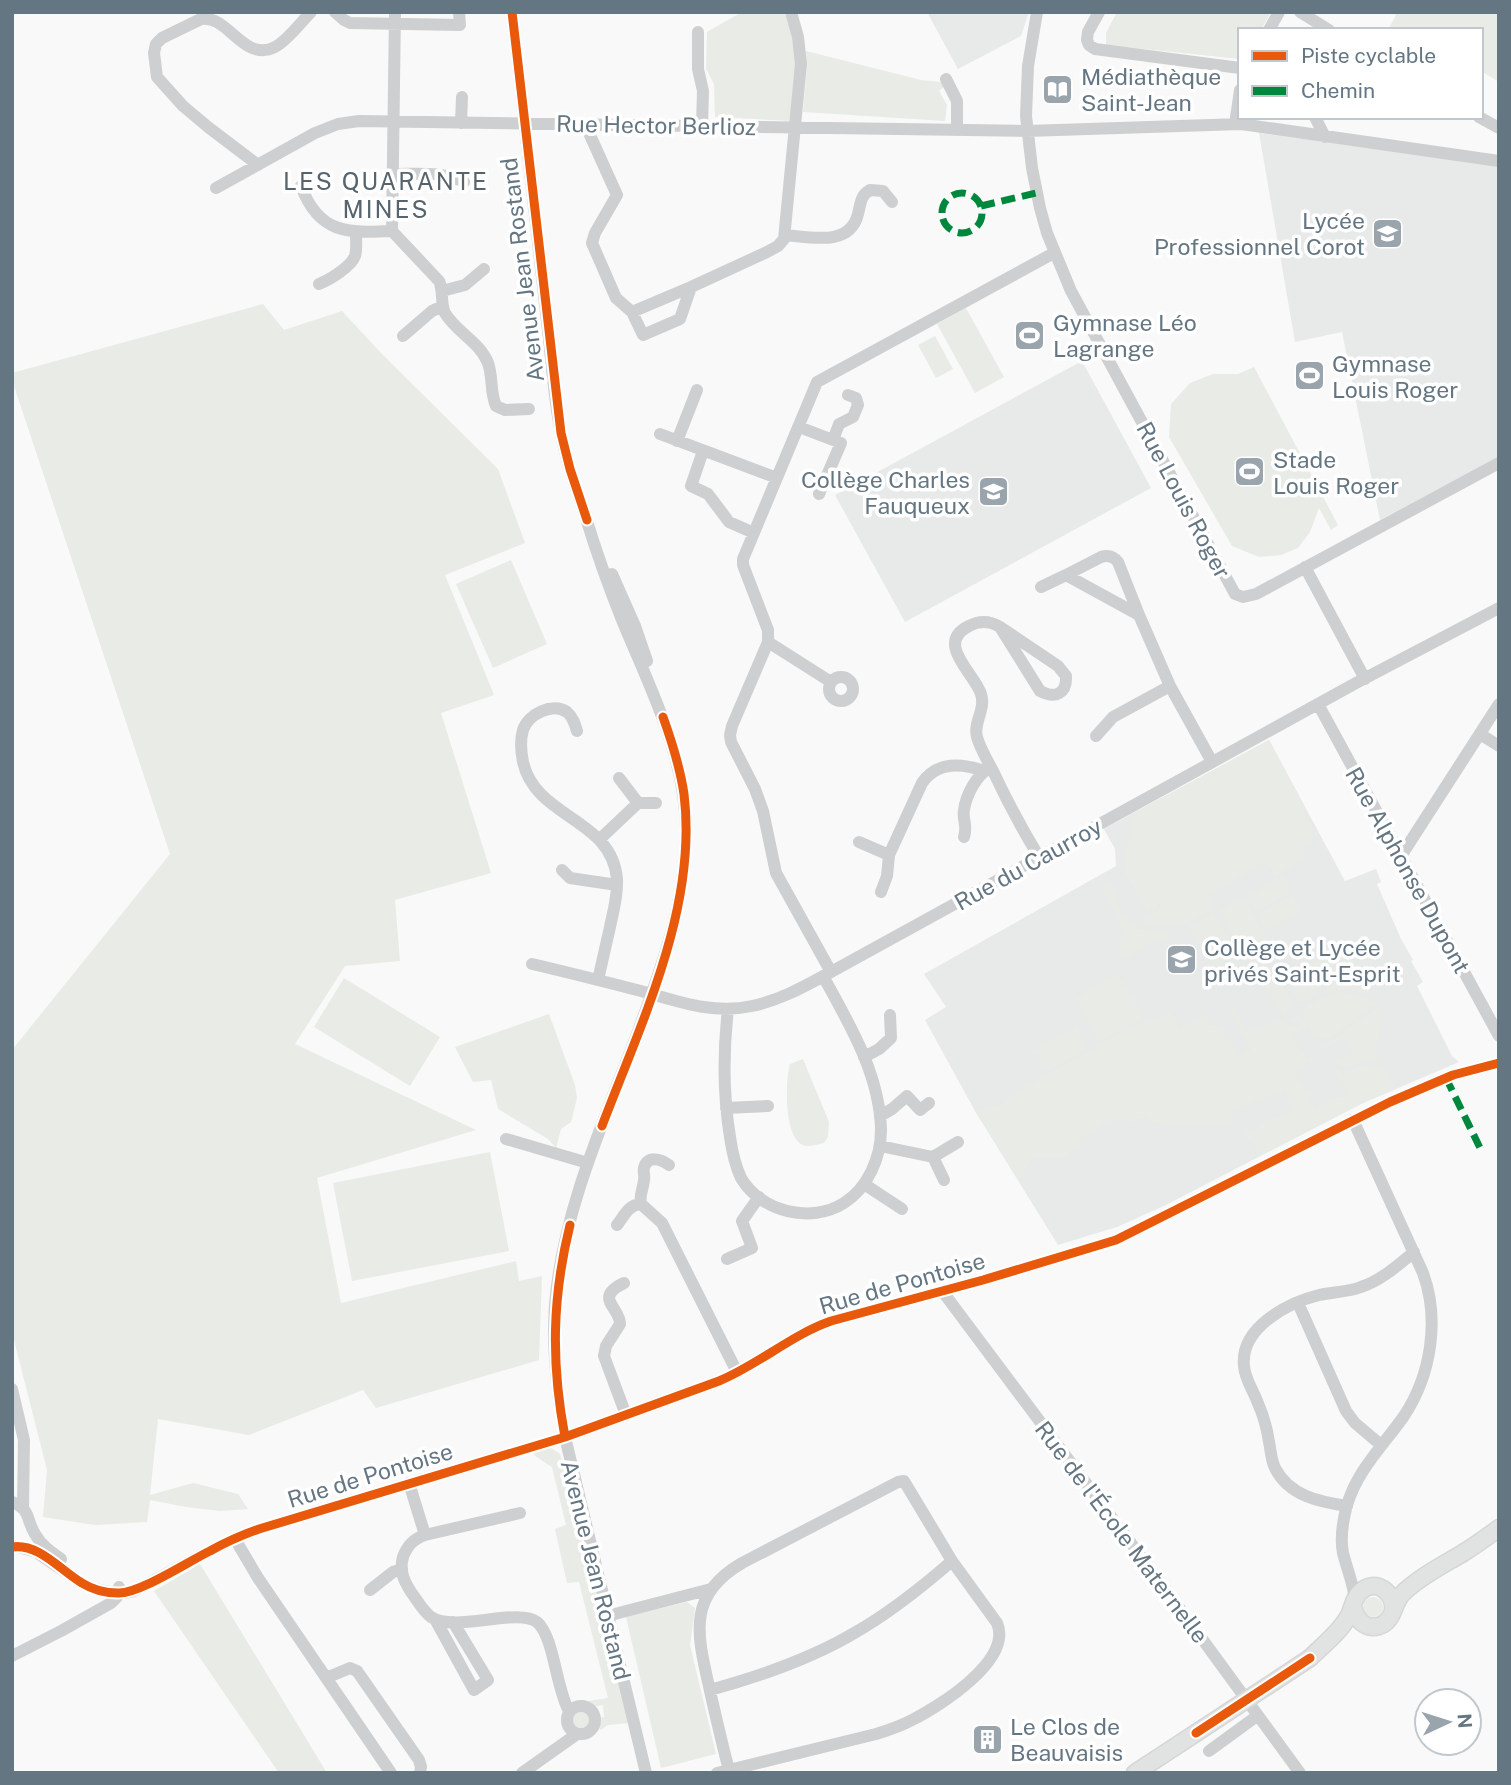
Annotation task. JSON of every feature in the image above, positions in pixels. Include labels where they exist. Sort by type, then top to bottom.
[{"type":"main road","points":[[1354,1603],[1356,1616],[1364,1624],[1372,1627],[1382,1625],[1389,1619],[1401,1594],[1499,1528]]},
{"type":"main road","points":[[1310,1658],[1342,1626],[1364,1589],[1400,1585],[1439,1567]]},
{"type":"main road","points":[[1379,1588],[1392,1600],[1393,1612]]},
{"type":"main road","points":[[1135,1773],[1330,1645],[1348,1630],[1364,1624]]},
{"type":"street","points":[[258,165],[202,123],[171,94],[157,77],[154,53],[156,44],[162,38],[207,18],[214,20],[248,46],[268,50],[280,44],[311,12]]},
{"type":"street","points":[[335,12],[350,23],[394,18],[460,25],[459,12]]},
{"type":"street","name":"Avenue Jean Rostand","points":[[512,12],[561,433],[602,571],[663,717],[678,763],[685,808],[686,848],[678,911],[652,995],[588,1163],[564,1247],[555,1308],[558,1387],[565,1437],[646,1773]]},
{"type":"street","points":[[632,312],[775,248],[782,241],[785,235],[801,74],[799,37],[791,12]]},
{"type":"street","name":"Rue Louis Roger","points":[[1037,12],[1028,74],[1027,131],[1040,208],[1054,253],[1071,291],[1235,594],[1252,596],[1499,463]]},
{"type":"street","points":[[1099,12],[1088,32],[1087,40],[1093,48],[1238,68]]},
{"type":"street","points":[[1270,28],[1279,12]]},
{"type":"street","points":[[1300,12],[1326,28]]},
{"type":"street","points":[[394,18],[392,231],[439,281],[447,315],[487,361],[496,406],[501,410],[529,409]]},
{"type":"street","points":[[698,32],[698,69],[703,91],[702,126]]},
{"type":"street","points":[[946,79],[958,104],[957,130]]},
{"type":"street","points":[[461,123],[462,97]]},
{"type":"street","points":[[1236,124],[1238,107]]},
{"type":"street","points":[[1316,119],[1325,137]]},
{"type":"street","points":[[1483,119],[1499,128]]},
{"type":"street","name":"Rue Hector Berlioz","points":[[216,188],[307,137],[352,121],[1027,131],[1236,124],[1499,161]]},
{"type":"street","points":[[585,124],[617,195],[594,233],[593,246],[616,298],[632,312],[643,335],[680,319],[691,287]]},
{"type":"street","points":[[393,174],[449,176],[464,182]]},
{"type":"street","points":[[301,187],[310,208],[319,218],[333,226],[356,233],[392,231]]},
{"type":"street","points":[[785,235],[831,238],[846,232],[855,222],[863,195],[870,190],[883,191],[892,202]]},
{"type":"street","points":[[319,284],[332,279],[353,260],[356,233]]},
{"type":"street","points":[[728,1009],[724,1055],[726,1108],[737,1169],[743,1181],[772,1206],[796,1213],[818,1212],[845,1203],[864,1184],[874,1165],[880,1146],[880,1116],[864,1057],[827,974],[779,880],[763,811],[730,739],[732,726],[768,642],[768,630],[743,565],[744,554],[817,382],[1054,253]]},
{"type":"street","points":[[442,291],[465,285],[484,269]]},
{"type":"street","points":[[403,336],[432,311],[443,306]]},
{"type":"street","points":[[677,441],[696,390]]},
{"type":"street","points":[[833,440],[839,424],[853,417],[858,405],[856,398],[848,395]]},
{"type":"street","points":[[799,427],[841,443],[819,494]]},
{"type":"street","points":[[660,434],[777,478]]},
{"type":"street","points":[[703,451],[691,486],[708,494],[729,522],[754,533]]},
{"type":"street","points":[[1041,587],[1105,556],[1118,562],[1170,685],[1212,762]]},
{"type":"street","points":[[1305,567],[1365,679]]},
{"type":"street","points":[[1066,575],[1139,615]]},
{"type":"street","name":"Rue du Caurroy","points":[[532,964],[682,1004],[728,1009],[771,1001],[827,974],[1318,704],[1499,608]]},
{"type":"street","points":[[1000,627],[1040,691],[1051,695],[1059,693],[1065,687],[1066,679],[1062,669],[1000,627],[990,622],[976,623],[964,629],[956,639],[957,656],[982,698],[982,711],[977,726],[978,741],[988,769],[1039,857]]},
{"type":"street","points":[[768,642],[831,682]]},
{"type":"street","points":[[1096,736],[1113,717],[1170,685]]},
{"type":"street","name":"Rue Alphonse Dupont","points":[[1318,704],[1499,1037]]},
{"type":"street","points":[[1401,856],[1499,704]]},
{"type":"street","points":[[577,731],[572,717],[564,710],[552,708],[527,722],[521,748],[529,779],[539,793],[600,839],[613,862],[616,872],[616,901],[598,980]]},
{"type":"street","points":[[1480,734],[1499,746]]},
{"type":"street","points":[[881,892],[890,855],[927,775],[940,768],[956,765],[988,769]]},
{"type":"street","points":[[964,838],[967,825],[964,808],[975,783],[988,769]]},
{"type":"street","points":[[619,778],[638,803]]},
{"type":"street","points":[[600,839],[638,803],[656,803]]},
{"type":"street","points":[[859,842],[890,855]]},
{"type":"street","points":[[567,880],[617,885]]},
{"type":"street","points":[[864,1057],[891,1038],[890,1015]]},
{"type":"street","name":"Rue de Pontoise","points":[[119,1590],[151,1582],[217,1547],[280,1522],[565,1437],[719,1381],[803,1333],[851,1314],[943,1292],[1116,1240],[1353,1120],[1453,1075],[1499,1063]]},
{"type":"street","points":[[880,1116],[907,1096],[920,1110],[929,1103]]},
{"type":"street","points":[[726,1108],[768,1107]]},
{"type":"street","points":[[1353,1120],[1426,1280],[1432,1323],[1430,1350],[1411,1404],[1361,1472],[1347,1506],[1342,1544],[1353,1582],[1354,1603]]},
{"type":"street","points":[[506,1139],[588,1163]]},
{"type":"street","points":[[880,1146],[933,1157],[958,1142]]},
{"type":"street","points":[[933,1157],[944,1180]]},
{"type":"street","points":[[668,1165],[656,1159],[645,1166],[641,1204],[662,1223],[737,1372]]},
{"type":"street","points":[[864,1184],[902,1209]]},
{"type":"street","points":[[727,1258],[752,1248],[742,1221],[759,1197]]},
{"type":"street","points":[[617,1225],[630,1207],[641,1204]]},
{"type":"street","points":[[1347,1506],[1310,1499],[1294,1490],[1278,1474],[1273,1464],[1262,1415],[1246,1375],[1245,1355],[1256,1331],[1270,1318],[1315,1297],[1370,1284],[1414,1252]]},
{"type":"street","points":[[619,1285],[611,1293],[610,1301],[620,1318],[620,1324],[606,1346],[604,1356],[626,1415]]},
{"type":"street","name":"Rue de l'École Maternelle","points":[[943,1292],[1300,1773]]},
{"type":"street","points":[[1298,1303],[1346,1411],[1355,1423],[1381,1445]]},
{"type":"street","points":[[12,1389],[25,1447],[18,1505],[27,1513],[34,1534],[41,1543],[84,1575],[119,1590]]},
{"type":"street","points":[[12,1490],[23,1469]]},
{"type":"street","points":[[900,1481],[906,1483],[952,1561],[1000,1629],[995,1652],[972,1679],[936,1707],[901,1725],[876,1734],[723,1771],[699,1636],[702,1610],[711,1589],[728,1572],[900,1481]]},
{"type":"street","points":[[409,1483],[425,1535]]},
{"type":"street","points":[[453,1622],[488,1680],[474,1690],[435,1619],[424,1609],[405,1582],[402,1560],[409,1545],[425,1535],[520,1513]]},
{"type":"street","points":[[14,1547],[26,1537],[30,1523]]},
{"type":"street","points":[[235,1539],[258,1578],[391,1773]]},
{"type":"street","points":[[14,1547],[27,1548],[41,1555],[85,1585],[97,1590],[119,1590]]},
{"type":"street","points":[[710,1690],[774,1670],[838,1642],[900,1603],[952,1561]]},
{"type":"street","points":[[1347,1565],[1361,1580],[1379,1588]]},
{"type":"street","points":[[370,1590],[393,1572],[402,1569]]},
{"type":"street","points":[[607,1616],[711,1589]]},
{"type":"street","points":[[12,1656],[111,1604],[119,1590]]},
{"type":"street","points":[[435,1619],[453,1622],[521,1617],[536,1621],[547,1639],[569,1712]]},
{"type":"street","points":[[326,1678],[350,1668],[357,1671],[419,1760],[420,1773]]},
{"type":"street","points":[[522,1773],[577,1734],[586,1733],[592,1728],[595,1721],[593,1713],[583,1706],[575,1707],[567,1716],[567,1725],[577,1734]]},
{"type":"street","points":[[1209,1751],[1257,1716]]},
{"type":"shaded area","points":[[742,12],[784,12],[790,25],[795,52],[791,121],[715,117],[714,84],[706,69],[707,32]]},
{"type":"shaded area","points":[[927,12],[1029,12],[1021,36],[958,69]]},
{"type":"shaded area","points":[[1117,12],[1271,12],[1262,28],[1238,28],[1238,59],[1106,45],[1106,33]]},
{"type":"shaded area","points":[[1392,12],[1499,12],[1499,82],[1483,72],[1483,28],[1389,28],[1396,15]]},
{"type":"shaded area","points":[[806,51],[921,80],[941,82],[944,87],[939,91],[947,105],[945,121],[803,112]]},
{"type":"shaded area","name":"Lycée Professionnel Corot","points":[[1259,133],[1499,165],[1499,457],[1380,520],[1342,332],[1295,342]]},
{"type":"shaded area","points":[[263,304],[284,330],[342,311],[498,469],[525,543],[445,575],[494,695],[441,713],[491,873],[395,900],[400,961],[345,966],[295,1044],[476,1130],[317,1178],[341,1303],[516,1261],[519,1281],[542,1276],[539,1360],[376,1408],[363,1390],[249,1435],[158,1419],[150,1495],[193,1483],[238,1494],[248,1509],[220,1511],[150,1500],[147,1522],[95,1525],[43,1517],[47,1470],[12,1332],[12,1050],[170,854],[12,380],[12,373]]},
{"type":"shaded area","points":[[966,308],[1004,377],[975,393],[937,324]]},
{"type":"shaded area","points":[[935,336],[953,369],[936,378],[918,345]]},
{"type":"shaded area","name":"Collège Charles Fauqueux","points":[[1082,361],[1151,488],[905,622],[835,495]]},
{"type":"shaded area","name":"Stade Louis Roger","points":[[1254,367],[1338,525],[1331,530],[1319,508],[1310,532],[1298,548],[1281,555],[1259,557],[1232,546],[1169,437],[1171,404],[1190,383],[1213,374],[1238,374]]},
{"type":"shaded area","points":[[511,560],[547,644],[493,668],[456,584]]},
{"type":"shaded area","name":"Collège et Lycée privés Saint-Esprit","points":[[1269,740],[1345,881],[1376,869],[1381,882],[1377,884],[1423,982],[1417,986],[1452,1056],[1459,1062],[1361,1104],[1166,1205],[1117,1227],[1058,1245],[975,1111],[925,1020],[946,1007],[924,974],[1116,866],[1115,849],[1104,829]]},
{"type":"shaded area","points":[[1269,740],[1306,809],[1303,813],[1314,832],[1302,851],[1306,857],[1275,877],[1266,862],[1208,894],[1215,909],[1185,924],[1145,926],[1141,922],[1164,906],[1159,904],[1148,912],[1125,873],[1125,848],[1133,827],[1128,816]]},
{"type":"shaded area","points":[[1283,876],[1291,892],[1255,912],[1247,896]]},
{"type":"shaded area","points":[[1105,883],[1113,884],[1120,910],[1140,929],[1170,929],[1170,936],[1155,944],[1153,941],[1126,958],[1120,957],[1117,940],[1127,934],[1103,889]]},
{"type":"shaded area","points":[[1293,895],[1302,911],[1266,931],[1257,915]]},
{"type":"shaded area","points":[[1243,896],[1267,938],[1242,952],[1219,910]]},
{"type":"shaded area","points":[[1213,912],[1237,954],[1213,968],[1189,926]]},
{"type":"shaded area","points":[[1340,945],[1319,990],[1306,1001],[1298,1002],[1285,977]]},
{"type":"shaded area","points":[[1345,945],[1371,991],[1369,994],[1344,989],[1323,993]]},
{"type":"shaded area","points":[[1118,973],[1143,1018],[1099,1042],[1075,998]]},
{"type":"shaded area","points":[[1278,977],[1293,1005],[1285,1012],[1285,1016],[1289,1019],[1296,1017],[1294,1022],[1284,1017],[1264,985]]},
{"type":"shaded area","points":[[344,978],[440,1037],[410,1086],[314,1027]]},
{"type":"shaded area","points":[[1336,993],[1358,995],[1377,1003],[1330,1038],[1317,1040],[1308,1026],[1302,1030],[1299,1024],[1304,1017],[1302,1009]]},
{"type":"shaded area","points":[[1230,1006],[1234,1007],[1248,1032],[1280,1018],[1287,1025],[1295,1025],[1299,1031],[1293,1035],[1307,1059],[1312,1056],[1314,1059],[1295,1070],[1315,1110],[1348,1093],[1335,1070],[1343,1074],[1364,1065],[1380,1065],[1393,1089],[1261,1155],[1241,1130],[1247,1127],[1250,1131],[1260,1127],[1259,1124],[1293,1112],[1284,1091],[1232,1110],[1231,1124],[1189,1126],[1150,1122],[1148,1118],[1139,1119],[1138,1122],[1113,1120],[1082,1137],[1081,1143],[1064,1158],[1032,1158],[1019,1180],[975,1111],[1002,1104],[1022,1088],[1125,1029],[1151,1019],[1159,1019],[1171,1012],[1180,1028],[1205,1014],[1211,1026],[1219,1026],[1239,1057],[1251,1050],[1229,1011]]},
{"type":"shaded area","points":[[1379,1006],[1382,1013],[1378,1042],[1375,1043],[1379,1061],[1365,1061],[1343,1068],[1336,1063],[1354,1052],[1345,1038],[1322,1050],[1319,1044],[1331,1041]]},
{"type":"shaded area","points":[[549,1014],[575,1085],[577,1098],[571,1122],[561,1129],[556,1148],[548,1139],[498,1109],[491,1080],[473,1082],[455,1047]]},
{"type":"shaded area","points":[[1076,1027],[1088,1049],[1045,1072],[1033,1051]]},
{"type":"shaded area","points":[[803,1059],[829,1122],[828,1137],[824,1143],[809,1146],[799,1143],[794,1135],[787,1096],[790,1064]]},
{"type":"shaded area","points":[[490,1152],[509,1251],[352,1281],[333,1183]]},
{"type":"shaded area","points":[[549,1447],[560,1454],[629,1723],[608,1725],[601,1730],[598,1718],[604,1717],[603,1705],[593,1707],[588,1701],[608,1698],[579,1582],[567,1583],[555,1529],[566,1525],[552,1467],[535,1456],[534,1452]]},
{"type":"shaded area","points":[[200,1564],[327,1773],[279,1773],[154,1591]]},
{"type":"shaded area","points":[[1369,1597],[1377,1597],[1383,1607],[1377,1617],[1369,1617],[1363,1611],[1363,1603]]},
{"type":"shaded area","points":[[687,1602],[695,1608],[690,1645],[716,1754],[661,1768],[626,1617]]},
{"type":"shaded area","points":[[581,1710],[589,1715],[590,1719],[585,1727],[581,1728],[573,1723],[572,1719],[577,1711]]},
{"type":"marked path","points":[[962,193],[970,194],[976,199],[981,205],[982,213],[981,221],[976,227],[970,232],[962,233],[954,232],[948,227],[943,221],[942,213],[943,205],[948,199],[954,194],[962,193]]},
{"type":"marked path","points":[[981,206],[1036,193]]},
{"type":"marked path","points":[[1446,1078],[1482,1152]]},
{"type":"cycle path","points":[[512,12],[561,433],[587,520]]},
{"type":"cycle path","points":[[602,1126],[663,964],[683,879],[686,836],[684,794],[663,717]]},
{"type":"cycle path","points":[[12,1547],[40,1553],[74,1578],[95,1589],[104,1592],[127,1592],[259,1529],[565,1437],[719,1381],[802,1334],[831,1321],[983,1280],[1116,1240],[1390,1102],[1453,1075],[1499,1063]]},
{"type":"cycle path","points":[[565,1437],[557,1383],[556,1331],[560,1279],[570,1225]]},
{"type":"cycle path","points":[[1196,1733],[1310,1658]]},
{"type":"place","name":"Médiathèque Saint-Jean","points":[[1058,89]]},
{"type":"place","name":"Lycée Professionnel Corot","points":[[1388,233]]},
{"type":"place","name":"Gymnase Léo Lagrange","points":[[1030,335]]},
{"type":"place","name":"Gymnase Louis Roger","points":[[1309,376]]},
{"type":"place","name":"Stade Louis Roger","points":[[1250,472]]},
{"type":"place","name":"Collège Charles Fauqueux","points":[[993,492]]},
{"type":"place","name":"Collège et Lycée privés Saint-Esprit","points":[[1181,960]]},
{"type":"place","name":"Le Clos de Beauvaisis","points":[[987,1739]]},
{"type":"district","name":"LES QUARANTE MINES","points":[[386,195]]}]
